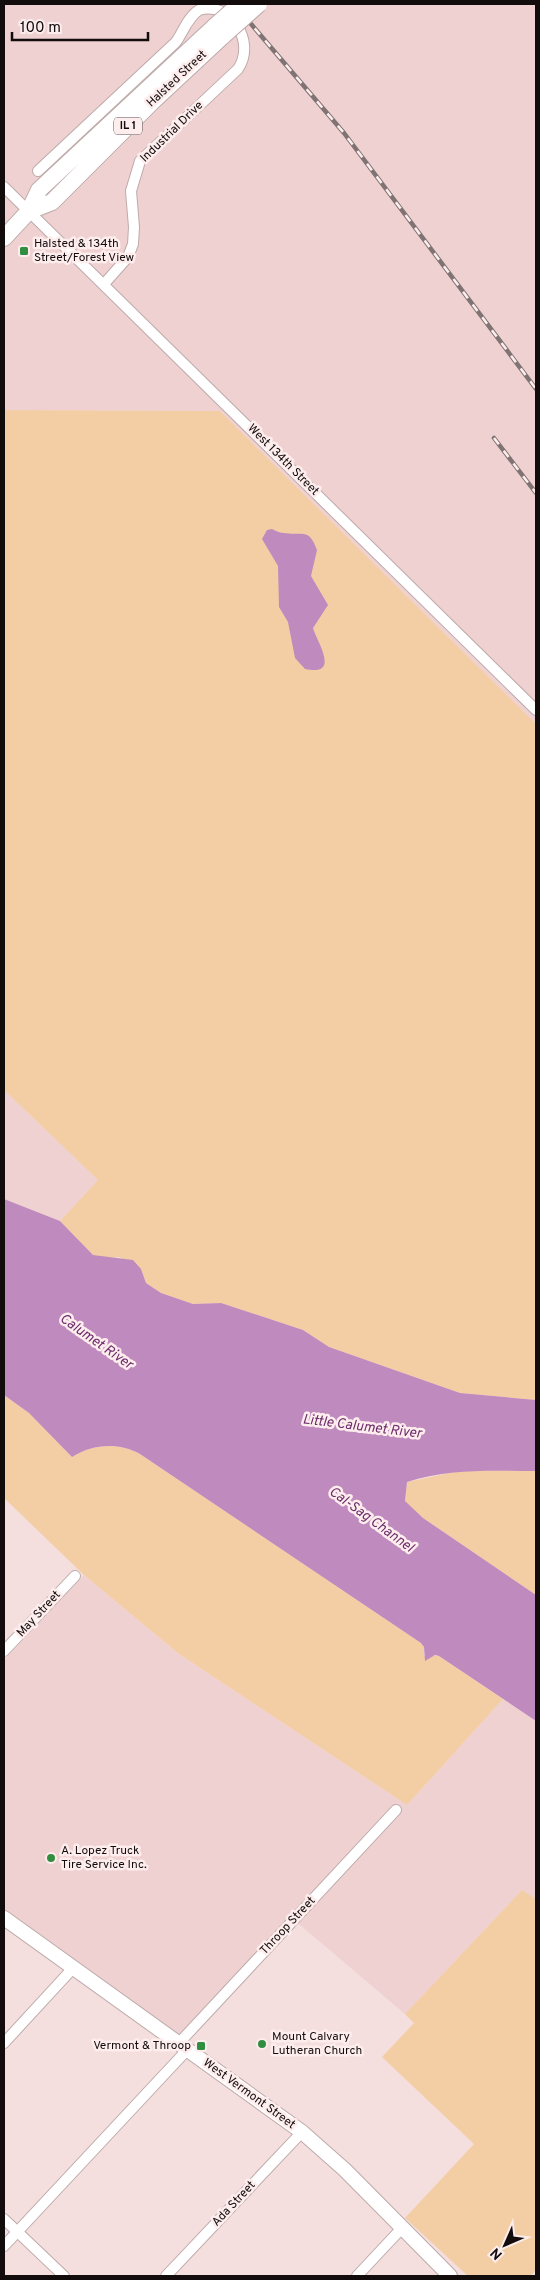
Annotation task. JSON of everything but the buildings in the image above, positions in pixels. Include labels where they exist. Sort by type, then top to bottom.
[{"type":"main road","name":"Halsted Street","points":[[219,30],[240,4]]},
{"type":"main road","name":"Halsted Street","points":[[4,238],[29,211],[39,190],[219,30],[259,4]]},
{"type":"street","name":"Industrial Drive","points":[[38,171],[167,51],[183,32],[192,16],[205,8],[219,9],[235,21],[244,39],[244,60],[230,77],[140,161],[131,191],[134,227],[133,244],[128,258],[104,284]]},
{"type":"street","name":"West 134th Street","points":[[4,187],[536,710]]},
{"type":"street","name":"May Street","points":[[4,1651],[75,1576]]},
{"type":"street","name":"Throop Street","points":[[4,2246],[396,1810]]},
{"type":"street","name":"West Vermont Street","points":[[4,1918],[302,2132],[346,2170],[450,2276]]},
{"type":"street","points":[[4,2042],[74,1967]]},
{"type":"street","name":"Ada Street","points":[[166,2276],[302,2132]]},
{"type":"street","points":[[4,2219],[64,2276]]},
{"type":"street","points":[[357,2276],[402,2228]]},
{"type":"shaded area","points":[[4,4],[536,4],[536,724],[220,411],[4,410]]},
{"type":"shaded area","points":[[4,410],[220,411],[536,724],[536,1400],[460,1393],[329,1347],[303,1330],[221,1303],[193,1304],[161,1293],[146,1283],[141,1269],[119,1257],[107,1258],[93,1255],[60,1221],[98,1180],[4,1090]]},
{"type":"shaded area","points":[[4,1090],[98,1180],[60,1221],[4,1199]]},
{"type":"shaded area","points":[[4,1395],[29,1413],[72,1457],[88,1449],[106,1446],[132,1450],[140,1454],[421,1643],[424,1647],[424,1656],[439,1656],[503,1699],[407,1805],[179,1654],[84,1575],[4,1498]]},
{"type":"shaded area","points":[[464,1470],[536,1471],[536,1595],[423,1518],[405,1502],[407,1482]]},
{"type":"shaded area","points":[[84,1575],[179,1654],[407,1805],[503,1699],[536,1721],[536,1899],[522,1890],[405,2014],[293,1919],[176,2041],[4,1920],[4,1660]]},
{"type":"shaded area","points":[[522,1890],[536,1899],[536,2269],[531,2276],[468,2276],[405,2218],[474,2144],[382,2057],[414,2023],[405,2014]]},
{"type":"water","points":[[272,529],[281,533],[308,535],[317,550],[311,576],[328,605],[313,628],[324,656],[325,663],[322,668],[316,670],[305,669],[295,658],[288,622],[279,607],[278,566],[262,539],[267,530]]},
{"type":"water","points":[[4,1199],[60,1221],[93,1255],[133,1260],[141,1269],[146,1283],[161,1293],[193,1304],[221,1303],[303,1330],[329,1347],[460,1393],[536,1400],[536,1471],[471,1471],[439,1474],[407,1482],[405,1501],[423,1518],[536,1595],[536,1721],[439,1656],[435,1655],[425,1661],[424,1647],[421,1643],[140,1454],[132,1450],[106,1446],[88,1449],[72,1457],[29,1413],[4,1395]]},
{"type":"railway","points":[[234,4],[344,133],[536,389]]},
{"type":"railway","points":[[494,438],[536,493]]},
{"type":"place","name":"Halsted & 134th Street/Forest View","points":[[24,251]]},
{"type":"place","name":"A. Lopez Truck Tire Service Inc.","points":[[51,1858]]},
{"type":"place","name":"Mount Calvary Lutheran Church","points":[[262,2044]]},
{"type":"place","name":"Vermont & Throop","points":[[201,2046]]},
{"type":"water label","name":"Calumet River","points":[[96,1342]]},
{"type":"water label","name":"Little Calumet River","points":[[362,1427]]},
{"type":"water label","name":"Cal-Sag Channel","points":[[371,1520]]}]
